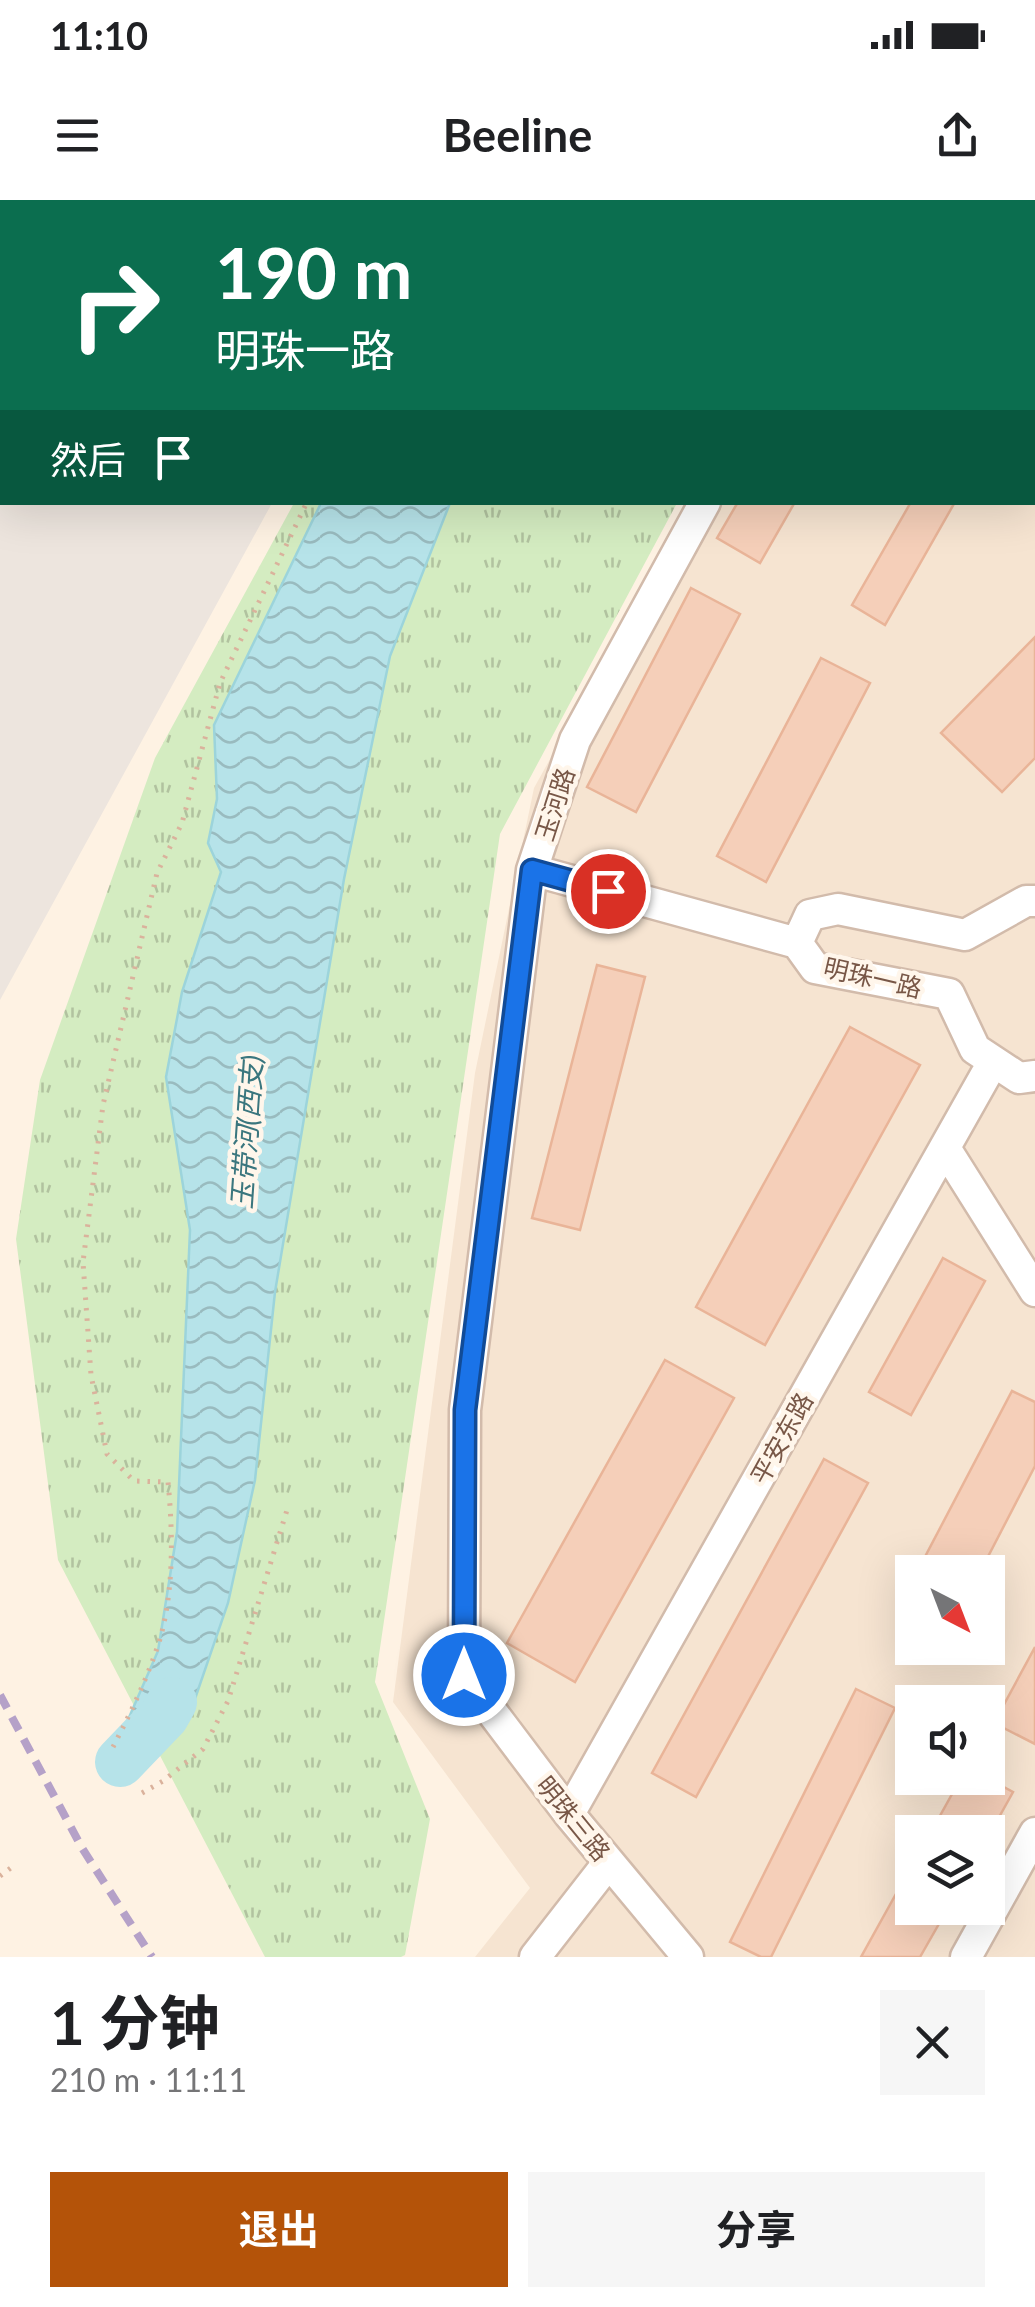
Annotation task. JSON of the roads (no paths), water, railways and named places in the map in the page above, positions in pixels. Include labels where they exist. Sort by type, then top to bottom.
[{"type":"street","name":"玉河路","points":[[464,1675],[465,1410],[532,870],[575,740],[703,505]]},
{"type":"street","name":"明珠一路","points":[[532,870],[797,943],[815,968],[949,994],[975,1049],[994,1062]]},
{"type":"street","name":"明珠一路","points":[[797,943],[810,916],[838,909],[965,935],[1026,901],[1035,900]]},
{"type":"street","points":[[994,1062],[1019,1078],[1035,1076]]},
{"type":"street","name":"平安东路","points":[[569,1814],[994,1062]]},
{"type":"street","points":[[945,1148],[1035,1291]]},
{"type":"street","name":"明珠三路","points":[[464,1675],[569,1814],[688,1957]]},
{"type":"street","points":[[966,1957],[1035,1834]]},
{"type":"street","points":[[535,1957],[609,1862]]},
{"type":"water","points":[[320,505],[449,505],[390,656],[344,879],[275,1292],[255,1480],[228,1603],[187,1722],[162,1744],[127,1755],[124,1729],[158,1651],[177,1532],[190,1230],[166,1077],[182,992],[221,872],[208,843],[217,799],[214,725]]},
{"type":"waterway","name":"玉带河(西支)","points":[[120,1762],[164,1716],[172,1702]]},
{"type":"railway","points":[[0,1695],[82,1848],[152,1957]]}]
